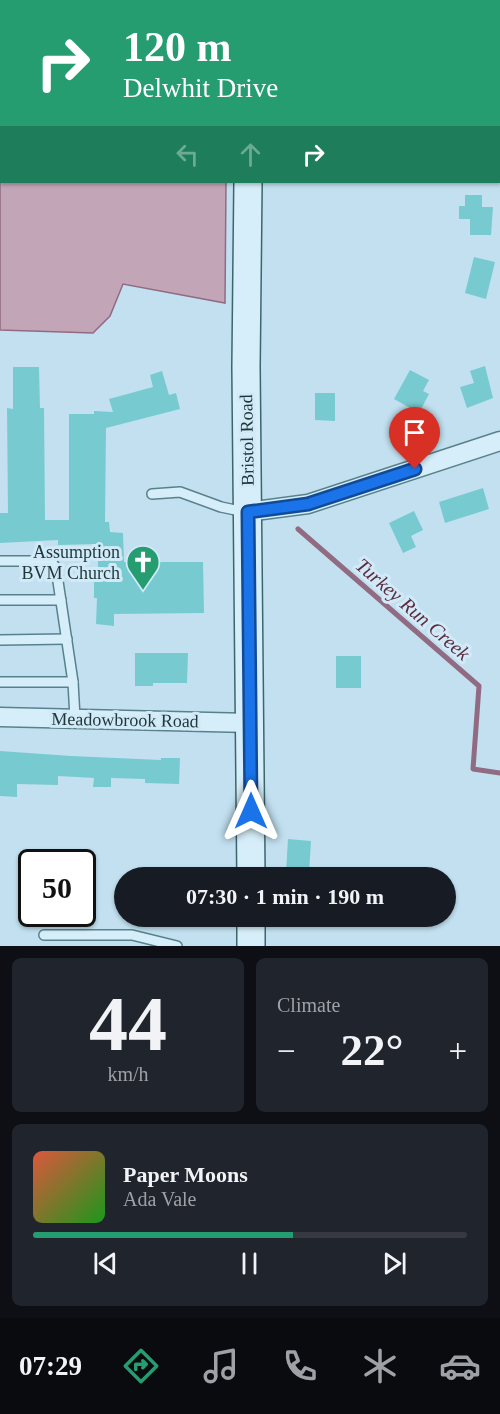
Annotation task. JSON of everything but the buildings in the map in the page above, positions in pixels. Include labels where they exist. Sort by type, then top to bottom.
[{"type":"main road","name":"Bristol Road","points":[[248,183],[251,867]]},
{"type":"main road","points":[[251,927],[251,946]]},
{"type":"street","points":[[248,512],[308,504],[500,441]]},
{"type":"street","name":"Meadowbrook Road","points":[[0,717],[250,723]]},
{"type":"lane","points":[[152,494],[180,492],[221,507],[248,512]]},
{"type":"lane","points":[[0,561],[51,561],[56,568],[73,681],[75,718]]},
{"type":"lane","points":[[0,600],[62,600]]},
{"type":"lane","points":[[0,640],[67,639]]},
{"type":"lane","points":[[0,682],[73,681]]},
{"type":"lane","points":[[44,935],[132,935],[177,946]]},
{"type":"shaded area","points":[[0,183],[226,183],[225,303],[123,284],[110,316],[93,333],[0,330]]},
{"type":"waterway","name":"Turkey Run Creek","points":[[298,529],[479,686],[473,769],[500,773]]},
{"type":"place","name":"Assumption BVM Church","points":[[143,591]]},
{"type":"route","points":[[251,811],[248,512],[308,504],[415,469]]}]
